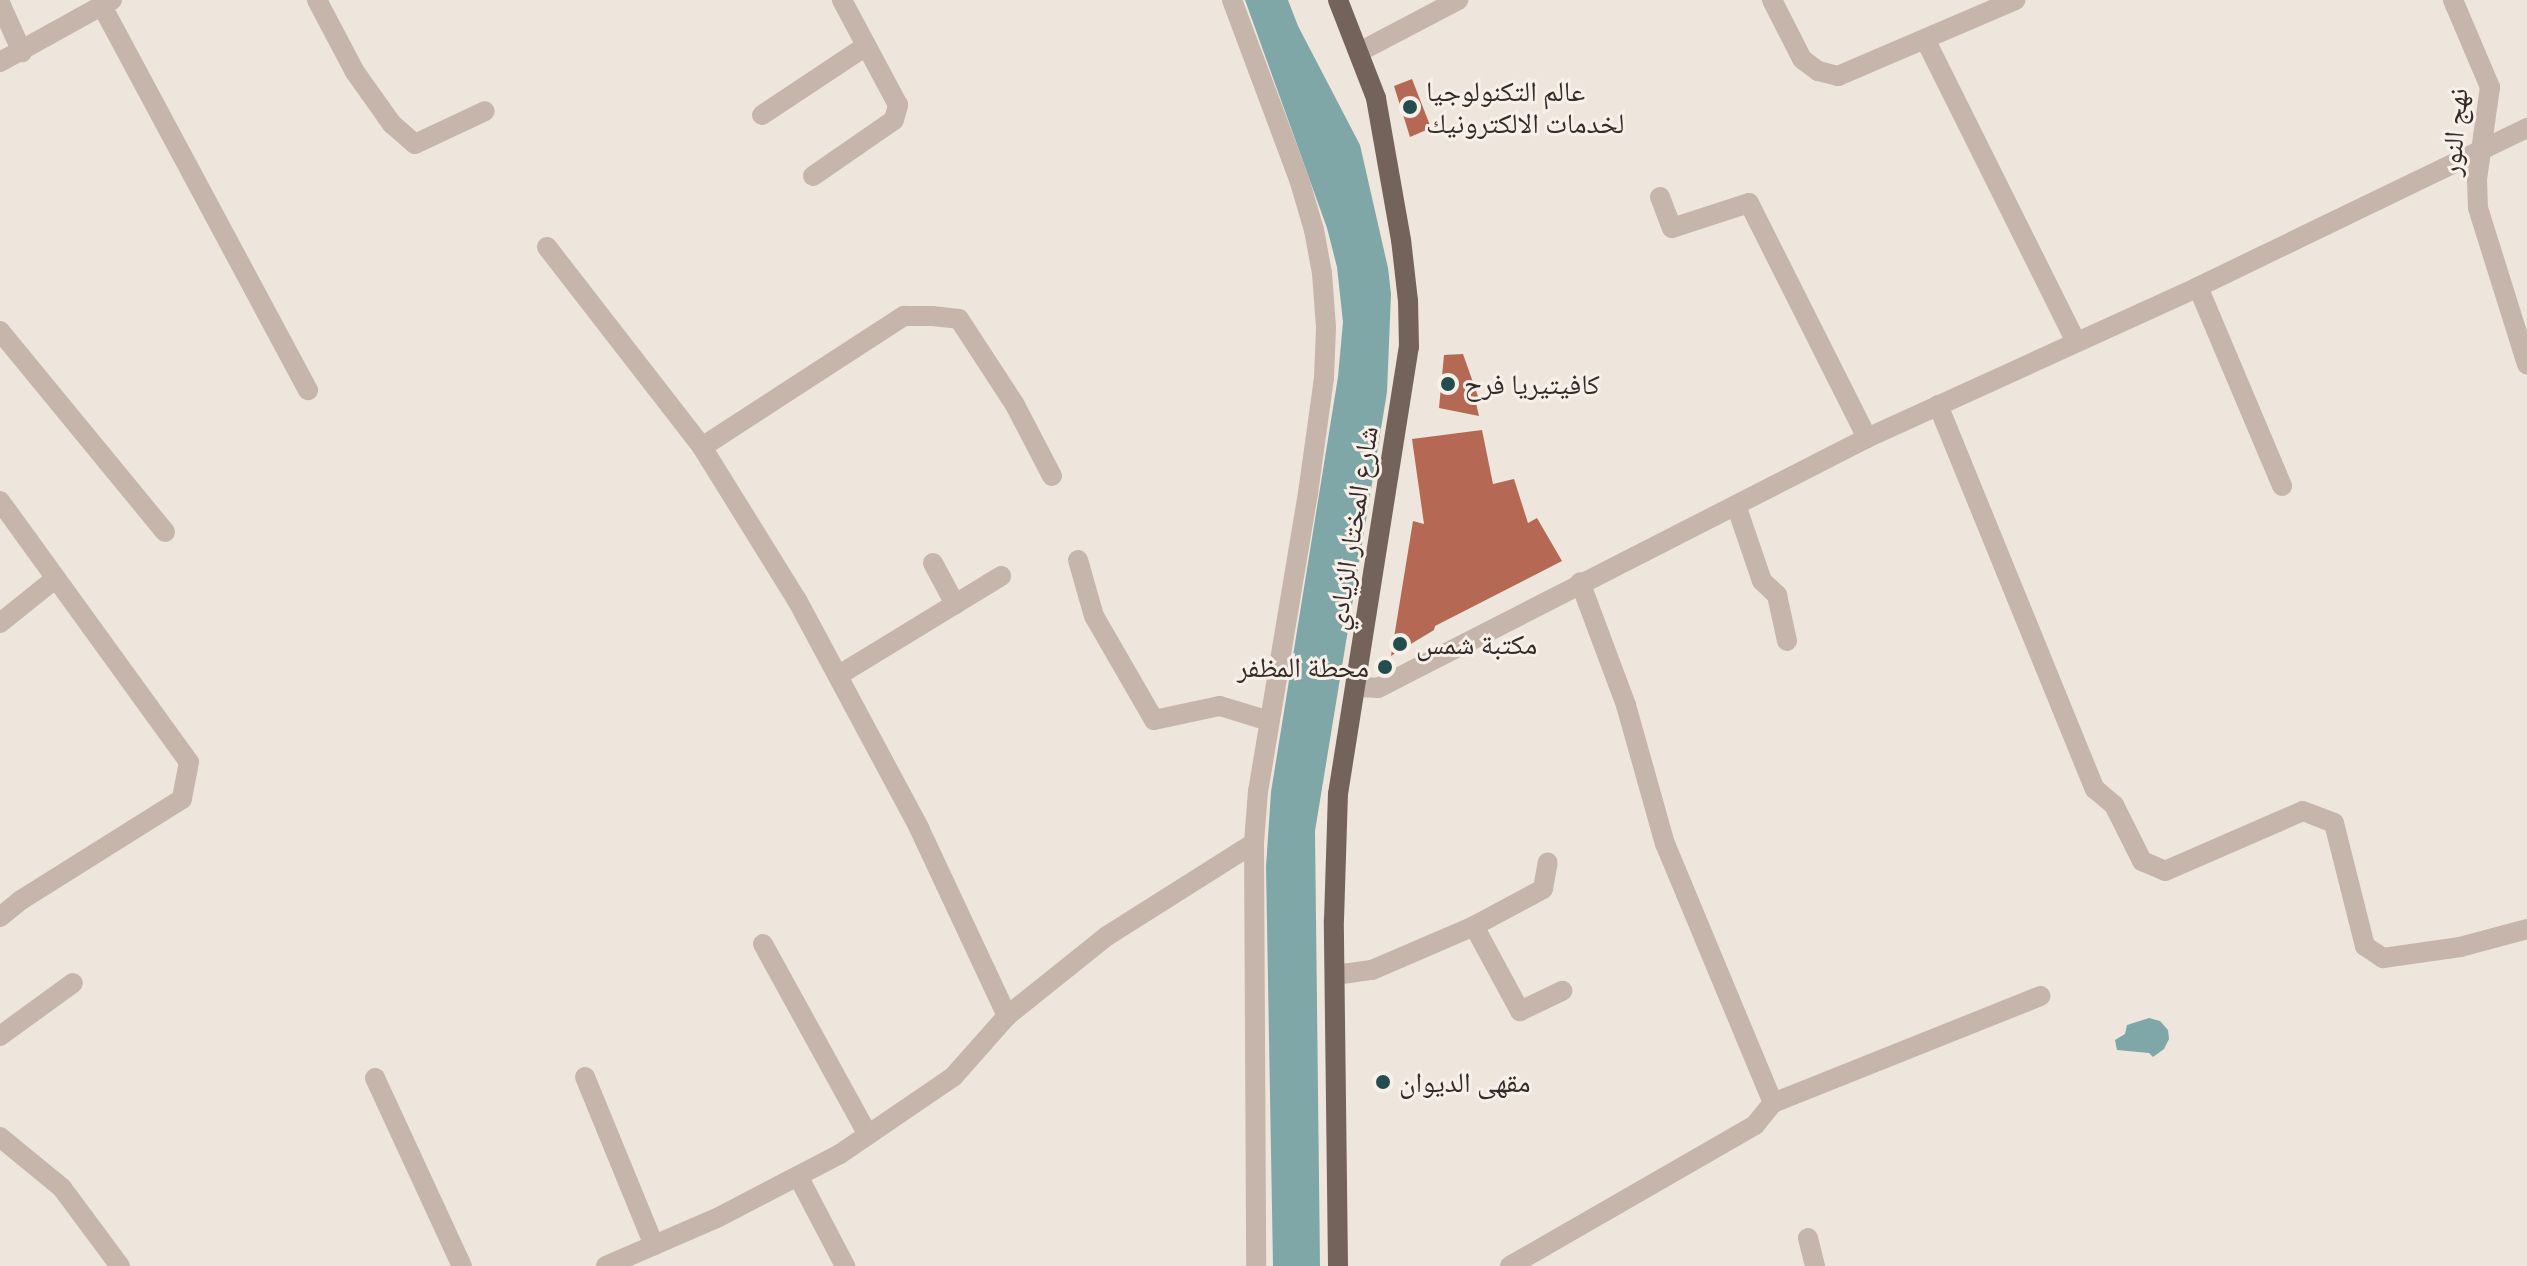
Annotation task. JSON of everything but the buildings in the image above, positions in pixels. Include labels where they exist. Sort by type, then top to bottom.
[{"type":"main road","name":"شارع المختار الزيادي","points":[[1338,0],[1361,51],[1376,98],[1401,240],[1409,347],[1355,687],[1335,845],[1338,1266]]},
{"type":"street","points":[[317,0],[355,72],[392,124],[415,144],[485,111]]},
{"type":"street","points":[[813,176],[894,120],[898,105],[842,0]]},
{"type":"street","points":[[1232,0],[1310,217],[1322,273],[1326,328],[1313,453],[1258,791],[1254,843],[1256,1266]]},
{"type":"street","points":[[1361,51],[1458,0]]},
{"type":"street","points":[[1772,0],[1802,59],[1818,71],[1838,76],[1926,41],[1980,8],[2015,0]]},
{"type":"street","name":"نهج النور","points":[[2453,0],[2490,87],[2481,147],[2478,208],[2527,364]]},
{"type":"street","points":[[0,3],[22,52]]},
{"type":"street","points":[[0,62],[107,3],[308,390]]},
{"type":"street","points":[[1926,41],[2076,342]]},
{"type":"street","points":[[762,115],[866,46]]},
{"type":"street","points":[[1355,687],[1378,688],[1580,582],[1867,438],[2198,287],[2481,147],[2527,128]]},
{"type":"street","points":[[1660,197],[1672,228],[1749,203],[1867,438]]},
{"type":"street","points":[[547,247],[702,447],[839,675],[919,828],[1007,1016]]},
{"type":"street","points":[[2198,287],[2282,486]]},
{"type":"street","points":[[702,447],[904,316],[932,316],[959,319],[1015,405],[1052,476]]},
{"type":"street","points":[[0,331],[165,532]]},
{"type":"street","points":[[1938,405],[2095,789],[2114,805],[2142,861],[2165,871],[2303,811],[2334,823],[2365,946],[2383,958],[2460,947],[2527,929]]},
{"type":"street","points":[[0,501],[189,762],[182,799],[21,900],[0,917]]},
{"type":"street","points":[[1736,505],[1762,581],[1777,595],[1787,641]]},
{"type":"street","points":[[1078,560],[1094,616],[1154,720],[1220,706],[1269,721]]},
{"type":"street","points":[[933,563],[955,604]]},
{"type":"street","points":[[839,675],[1001,576]]},
{"type":"street","points":[[0,623],[55,579]]},
{"type":"street","points":[[1580,582],[1626,705],[1665,844],[1773,1103]]},
{"type":"street","points":[[606,1266],[798,1176],[868,1135],[953,1077],[1007,1016],[1107,936],[1254,843]]},
{"type":"street","points":[[1335,975],[1372,970],[1474,926],[1543,889],[1548,862]]},
{"type":"street","points":[[1474,926],[1520,1011],[1562,991]]},
{"type":"street","points":[[763,944],[868,1135]]},
{"type":"street","points":[[0,1036],[73,983]]},
{"type":"street","points":[[1510,1266],[1755,1125],[1773,1103],[2040,996]]},
{"type":"street","points":[[585,1077],[654,1245]]},
{"type":"street","points":[[375,1078],[462,1266]]},
{"type":"street","points":[[0,1137],[62,1188],[120,1266]]},
{"type":"street","points":[[798,1176],[845,1266]]},
{"type":"street","points":[[1808,1238],[1815,1266]]},
{"type":"water","points":[[1245,0],[1288,0],[1298,26],[1360,145],[1391,294],[1387,392],[1315,831],[1320,1266],[1273,1266],[1266,867],[1271,792],[1338,377],[1343,322],[1337,267],[1327,228]]},
{"type":"water","points":[[2149,1018],[2160,1021],[2168,1030],[2169,1039],[2164,1049],[2153,1057],[2149,1053],[2117,1050],[2115,1040],[2125,1034],[2127,1025]]},
{"type":"place","name":"عالم التكنولوجيا لخدمات الالكترونيك","points":[[1410,107]]},
{"type":"place","name":"كافيتيريا فرح","points":[[1448,384]]},
{"type":"place","name":"مكتبة شمس","points":[[1400,644]]},
{"type":"place","name":"محطة المظفر","points":[[1385,667]]},
{"type":"place","name":"مقهى الديوان","points":[[1383,1082]]}]
